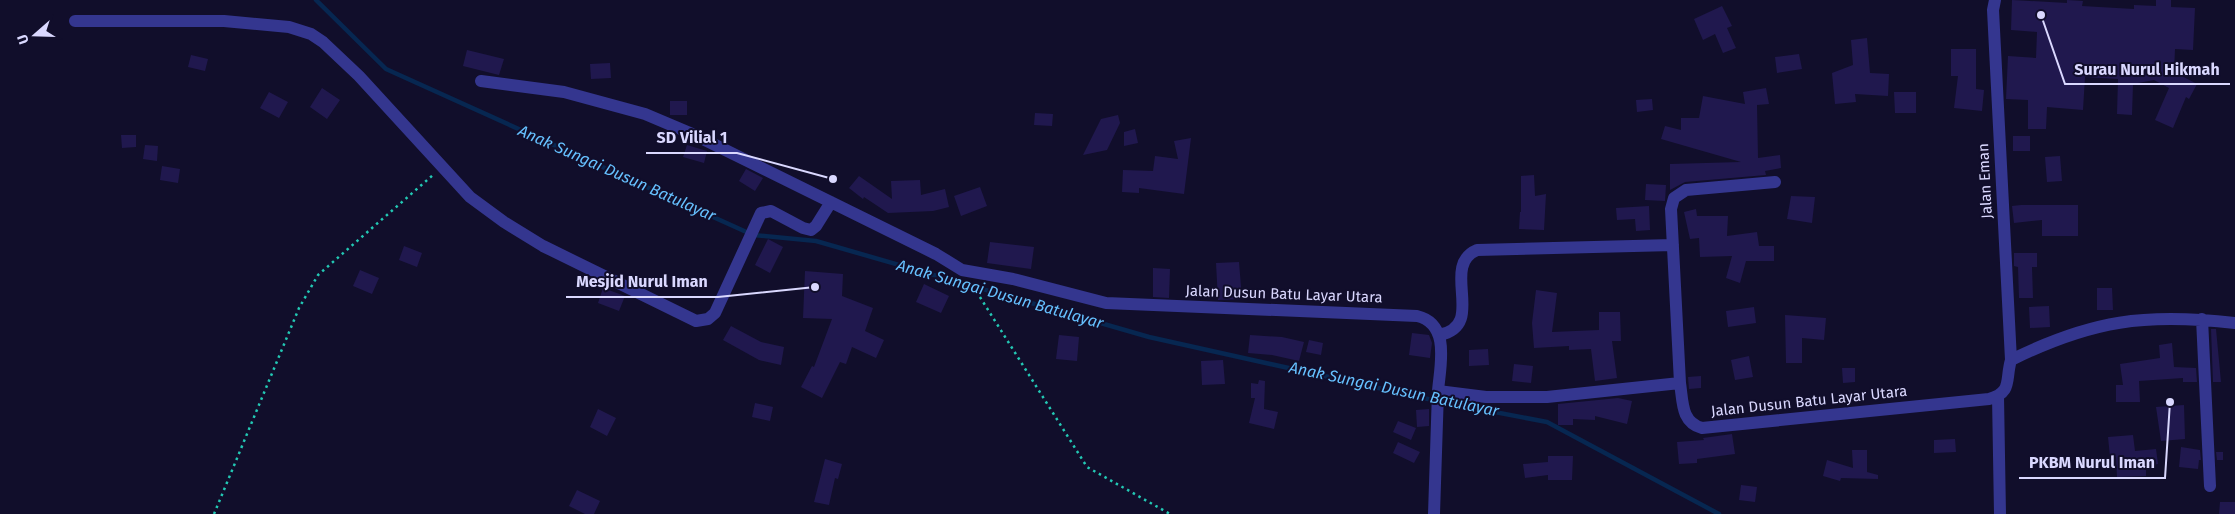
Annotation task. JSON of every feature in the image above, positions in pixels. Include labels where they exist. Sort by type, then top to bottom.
[{"type":"street","name":"Jalan Eman","points":[[1995,0],[1993,10],[2009,366]]},
{"type":"street","points":[[74,21],[224,21],[289,27],[311,34],[323,42],[358,76],[441,168],[470,197],[504,222],[543,246],[696,321],[708,319],[715,313],[762,213],[771,211],[803,228],[811,230],[816,226],[832,202]]},
{"type":"street","name":"Jalan Dusun Batu Layar Utara","points":[[481,81],[564,92],[645,114],[697,136],[832,202],[936,254],[962,270],[1013,280],[1106,304],[1417,316],[1430,322],[1440,334]]},
{"type":"street","name":"Jalan Dusun Batu Layar Utara","points":[[1776,182],[1680,192],[1672,203],[1680,383],[1686,418],[1693,426],[1702,428],[1989,399],[1998,396]]},
{"type":"street","points":[[1434,514],[1440,334],[1452,330],[1462,316],[1461,272],[1463,264],[1470,254],[1478,250],[1673,245]]},
{"type":"street","points":[[2000,514],[1998,396],[2006,388],[2009,366],[2056,339],[2099,326],[2143,319],[2202,320],[2235,323]]},
{"type":"street","points":[[2202,320],[2210,486]]},
{"type":"street","points":[[1438,391],[1486,397],[1547,397],[1680,383]]},
{"type":"path","points":[[214,514],[299,308],[318,274],[441,168]]},
{"type":"path","points":[[962,270],[1087,466],[1170,514]]},
{"type":"building","points":[[2012,0],[2067,3],[2067,0],[2083,1],[2082,6],[2134,9],[2134,5],[2156,6],[2156,0],[2171,0],[2171,7],[2195,8],[2193,50],[2175,49],[2174,72],[2197,84],[2189,99],[2186,97],[2173,128],[2155,120],[2169,88],[2154,80],[2133,84],[2132,115],[2117,114],[2118,79],[2085,77],[2083,110],[2047,107],[2046,129],[2028,129],[2028,100],[2006,99],[2008,56],[2036,58],[2037,32],[2011,30]]},
{"type":"building","points":[[1722,6],[1732,26],[1727,28],[1736,48],[1723,53],[1715,34],[1703,40],[1694,19]]},
{"type":"building","points":[[1867,38],[1870,73],[1889,74],[1888,96],[1855,94],[1856,102],[1835,104],[1832,73],[1853,65],[1851,40]]},
{"type":"building","points":[[1951,49],[1976,49],[1976,89],[1984,90],[1982,111],[1954,108],[1958,76],[1951,76]]},
{"type":"building","points":[[467,50],[504,59],[499,75],[463,66]]},
{"type":"building","points":[[1799,54],[1802,69],[1777,73],[1775,57]]},
{"type":"building","points":[[191,55],[208,59],[205,71],[188,67]]},
{"type":"building","points":[[610,63],[611,78],[591,79],[590,64]]},
{"type":"building","points":[[322,88],[340,100],[327,119],[310,107]]},
{"type":"building","points":[[1766,88],[1769,104],[1757,105],[1758,158],[1780,155],[1781,168],[1765,171],[1766,175],[1685,182],[1670,190],[1670,164],[1741,162],[1661,139],[1665,126],[1681,130],[1681,118],[1699,118],[1703,96],[1745,104],[1743,92]]},
{"type":"building","points":[[269,92],[288,102],[279,118],[260,108]]},
{"type":"building","points":[[1894,92],[1916,92],[1916,113],[1895,113]]},
{"type":"building","points":[[1652,99],[1653,110],[1637,112],[1636,100]]},
{"type":"building","points":[[670,101],[687,101],[687,115],[670,115]]},
{"type":"building","points":[[1035,113],[1053,114],[1052,126],[1034,125]]},
{"type":"building","points":[[1118,115],[1120,123],[1107,150],[1083,155],[1101,119]]},
{"type":"building","points":[[1135,129],[1138,143],[1124,146],[1124,132]]},
{"type":"building","points":[[121,135],[136,135],[136,147],[122,148]]},
{"type":"building","points":[[2013,136],[2030,136],[2030,151],[2013,151]]},
{"type":"building","points":[[1191,138],[1184,194],[1139,188],[1139,193],[1122,192],[1123,170],[1153,171],[1155,156],[1178,159],[1174,141]]},
{"type":"building","points":[[145,145],[158,146],[157,161],[143,159]]},
{"type":"building","points":[[687,145],[707,151],[704,163],[683,157]]},
{"type":"building","points":[[2060,156],[2062,181],[2047,182],[2045,157]]},
{"type":"building","points":[[162,166],[180,169],[178,183],[160,180]]},
{"type":"building","points":[[746,169],[763,178],[755,191],[739,181]]},
{"type":"building","points":[[1534,175],[1535,196],[1546,194],[1544,230],[1519,229],[1521,176]]},
{"type":"building","points":[[859,176],[892,199],[891,181],[920,180],[921,195],[945,189],[949,207],[933,211],[888,213],[864,197],[863,199],[849,188]]},
{"type":"building","points":[[1646,184],[1666,185],[1665,201],[1645,200]]},
{"type":"building","points":[[980,187],[987,206],[961,216],[954,196]]},
{"type":"building","points":[[1791,196],[1815,197],[1812,223],[1787,219]]},
{"type":"building","points":[[2078,205],[2078,236],[2042,236],[2042,220],[2014,223],[2012,206]]},
{"type":"building","points":[[1649,206],[1650,230],[1636,231],[1635,219],[1617,220],[1616,208]]},
{"type":"building","points":[[1696,209],[1697,216],[1728,216],[1727,236],[1757,232],[1759,246],[1774,246],[1774,261],[1746,261],[1740,283],[1726,278],[1732,256],[1700,257],[1699,238],[1690,239],[1684,212]]},
{"type":"building","points":[[768,239],[783,247],[770,273],[755,265]]},
{"type":"building","points":[[990,242],[1034,247],[1031,269],[987,263]]},
{"type":"building","points":[[404,246],[422,253],[417,267],[399,260]]},
{"type":"building","points":[[2014,253],[2037,253],[2037,267],[2032,267],[2033,298],[2019,298],[2018,267],[2014,266]]},
{"type":"building","points":[[1239,262],[1242,299],[1218,300],[1216,263]]},
{"type":"building","points":[[1153,268],[1170,269],[1169,298],[1153,297]]},
{"type":"building","points":[[360,270],[379,278],[372,294],[353,286]]},
{"type":"building","points":[[805,271],[843,274],[842,296],[873,308],[865,331],[884,340],[876,358],[852,347],[846,364],[840,362],[822,398],[801,387],[812,366],[814,367],[832,319],[803,318]]},
{"type":"building","points":[[924,284],[949,296],[941,313],[916,302]]},
{"type":"building","points":[[603,288],[625,296],[619,311],[598,303]]},
{"type":"building","points":[[2097,288],[2112,288],[2113,310],[2097,310]]},
{"type":"building","points":[[1536,290],[1557,293],[1552,332],[1599,330],[1599,312],[1620,312],[1621,341],[1612,341],[1617,378],[1595,381],[1591,349],[1569,350],[1569,346],[1534,348],[1532,323]]},
{"type":"building","points":[[2049,306],[2050,327],[2030,328],[2029,307]]},
{"type":"building","points":[[1754,307],[1756,323],[1728,327],[1726,311]]},
{"type":"building","points":[[1785,315],[1826,318],[1824,340],[1802,338],[1802,363],[1786,363]]},
{"type":"building","points":[[731,326],[761,342],[784,347],[781,365],[759,360],[723,340]]},
{"type":"building","points":[[2211,329],[2216,329],[2221,382],[2213,382]]},
{"type":"building","points":[[1412,333],[1429,335],[1432,343],[1430,358],[1409,355]]},
{"type":"building","points":[[1059,335],[1079,337],[1077,361],[1056,359]]},
{"type":"building","points":[[1250,335],[1282,337],[1304,342],[1299,361],[1272,355],[1248,353]]},
{"type":"building","points":[[1309,340],[1323,343],[1321,355],[1306,352]]},
{"type":"building","points":[[2172,343],[2174,367],[2196,368],[2197,382],[2183,382],[2183,378],[2139,381],[2140,402],[2116,402],[2116,385],[2123,385],[2120,364],[2160,358],[2159,345]]},
{"type":"building","points":[[1488,349],[1489,365],[1469,366],[1469,350]]},
{"type":"building","points":[[1749,356],[1753,377],[1735,380],[1731,360]]},
{"type":"building","points":[[1223,360],[1225,384],[1202,385],[1201,361]]},
{"type":"building","points":[[1514,364],[1533,366],[1531,383],[1512,381]]},
{"type":"building","points":[[1842,368],[1855,368],[1855,382],[1843,383]]},
{"type":"building","points":[[1701,376],[1701,388],[1689,389],[1688,377]]},
{"type":"building","points":[[1259,380],[1265,381],[1264,409],[1278,412],[1274,429],[1249,423],[1255,398],[1251,398],[1251,383],[1258,384]]},
{"type":"building","points":[[1618,398],[1632,401],[1627,424],[1595,416],[1595,420],[1573,419],[1573,425],[1558,425],[1558,404]]},
{"type":"building","points":[[755,403],[773,407],[770,421],[752,417]]},
{"type":"building","points":[[2184,405],[2185,439],[2161,441],[2156,407]]},
{"type":"building","points":[[598,409],[616,418],[607,436],[590,427]]},
{"type":"building","points":[[1429,409],[1429,426],[1417,427],[1416,410]]},
{"type":"building","points":[[1398,421],[1416,428],[1411,440],[1393,432]]},
{"type":"building","points":[[1732,434],[1735,454],[1697,459],[1697,463],[1679,464],[1677,442],[1704,440],[1703,438]]},
{"type":"building","points":[[2133,435],[2135,451],[2156,449],[2158,464],[2146,466],[2146,476],[2117,477],[2116,457],[2110,457],[2108,437]]},
{"type":"building","points":[[1955,439],[1956,452],[1934,453],[1934,440]]},
{"type":"building","points":[[1398,442],[1420,452],[1414,463],[1393,453]]},
{"type":"building","points":[[2181,447],[2200,450],[2201,460],[2199,460],[2198,469],[2179,467]]},
{"type":"building","points":[[1852,450],[1867,450],[1867,472],[1878,475],[1878,479],[1841,478],[1840,481],[1823,476],[1827,460],[1853,468]]},
{"type":"building","points":[[2216,452],[2223,452],[2223,460],[2217,460]]},
{"type":"building","points":[[1548,456],[1573,456],[1572,480],[1548,480],[1548,475],[1525,478],[1523,464],[1548,462]]},
{"type":"building","points":[[825,459],[842,464],[838,479],[835,478],[829,505],[814,502]]},
{"type":"building","points":[[1741,485],[1757,487],[1755,502],[1739,500]]},
{"type":"building","points":[[577,490],[600,501],[594,514],[585,514],[569,506]]},
{"type":"building","points":[[2220,502],[2235,502],[2235,514],[2219,514]]},
{"type":"waterway","name":"Anak Sungai Dusun Batulayar","points":[[316,0],[386,69],[753,235],[816,241],[1149,337],[1437,401],[1547,422],[1719,514]]},
{"type":"place","name":"Surau Nurul Hikmah","points":[[2041,15]]},
{"type":"place","name":"SD Vilial 1","points":[[833,179]]},
{"type":"place","name":"Mesjid Nurul Iman","points":[[815,287]]},
{"type":"place","name":"PKBM Nurul Iman","points":[[2170,402]]}]
